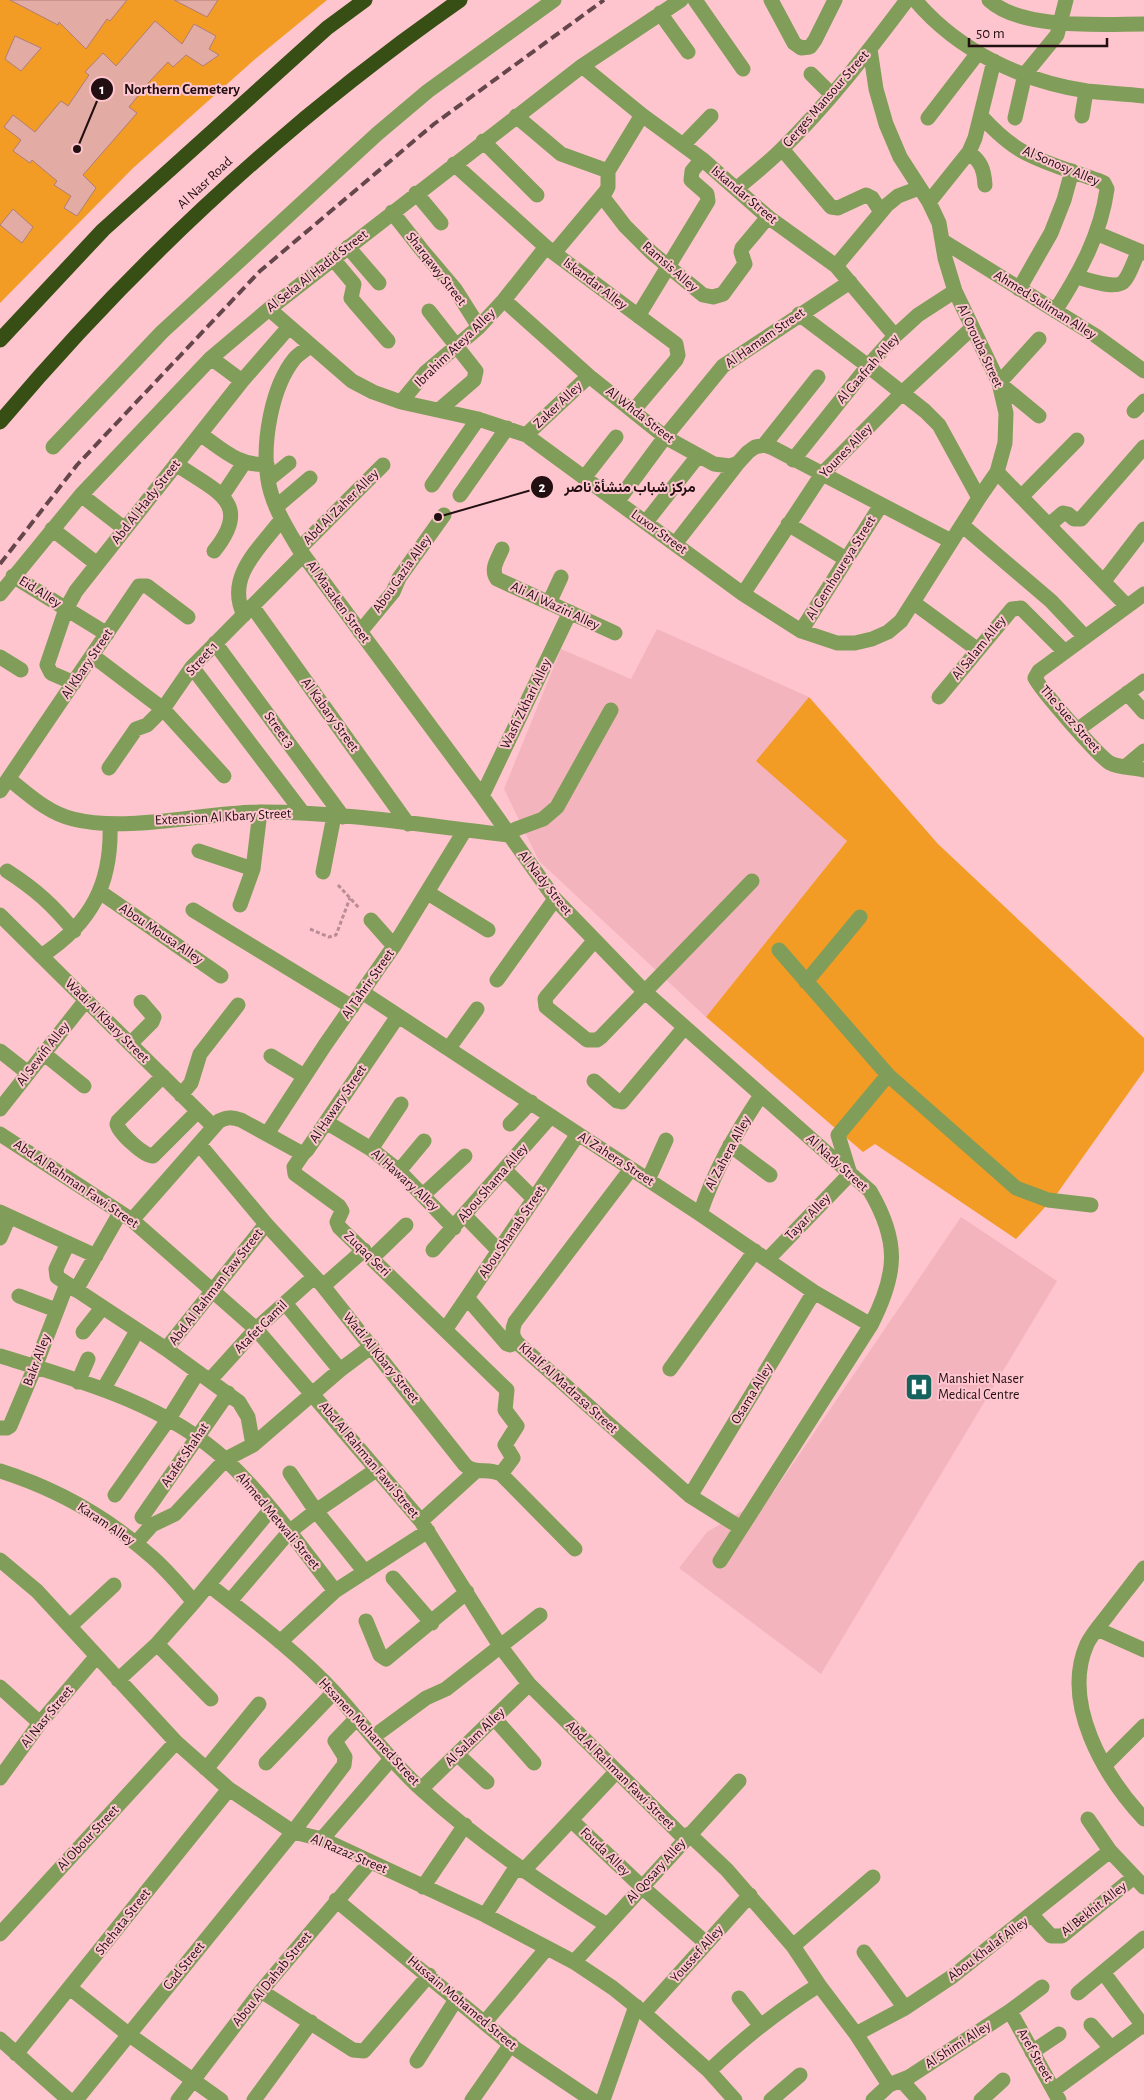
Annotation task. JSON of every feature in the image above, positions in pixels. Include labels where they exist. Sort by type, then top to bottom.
[{"type":"highway","points":[[0,340],[103,230],[327,28],[364,0]]},
{"type":"highway","name":"Al Nasr Road","points":[[0,422],[40,374],[107,301],[177,231],[242,171],[332,95],[402,40],[460,0]]},
{"type":"street","points":[[53,448],[162,332],[389,123],[428,91],[554,0]]},
{"type":"street","name":"Al Seka Al Hadid Street","points":[[0,594],[81,495],[211,358],[269,309],[516,116],[582,66],[681,0]]},
{"type":"street","points":[[695,0],[743,69]]},
{"type":"street","points":[[771,0],[794,43],[801,48],[810,47],[815,40],[835,0]]},
{"type":"street","name":"Gerges Mansour Street","points":[[736,190],[782,150],[832,95],[907,0]]},
{"type":"street","points":[[916,0],[928,15],[948,33],[994,61],[1039,79],[1086,90],[1144,96]]},
{"type":"street","points":[[990,0],[1005,12],[1061,23],[1144,24]]},
{"type":"street","points":[[1015,118],[1025,74],[1050,46],[1057,35],[1066,0]]},
{"type":"street","points":[[660,13],[688,52]]},
{"type":"street","name":"Al Orouba Street","points":[[870,49],[876,89],[886,124],[900,157],[929,202],[939,223],[945,258],[955,291],[999,383],[1006,413],[1005,443],[997,472]]},
{"type":"street","points":[[928,118],[978,53]]},
{"type":"street","points":[[929,202],[969,152],[981,116],[994,61]]},
{"type":"street","name":"Iskandar Street","points":[[582,66],[642,115],[702,159],[768,217],[836,266],[895,336]]},
{"type":"street","points":[[811,74],[832,95]]},
{"type":"street","points":[[1082,116],[1086,90]]},
{"type":"street","points":[[602,196],[608,187],[608,171],[642,115]]},
{"type":"street","points":[[516,116],[561,154],[608,171]]},
{"type":"street","points":[[683,145],[711,116]]},
{"type":"street","name":"Al Sonosy Alley","points":[[981,116],[1000,135],[1022,151],[1098,180],[1104,183],[1107,189],[1096,233],[1077,277],[1055,311]]},
{"type":"street","points":[[483,142],[537,195]]},
{"type":"street","points":[[782,150],[831,207],[838,208],[866,195],[872,198],[881,212]]},
{"type":"street","points":[[969,152],[979,160],[984,172],[985,185]]},
{"type":"street","points":[[638,316],[708,201],[707,194],[694,183],[690,176],[702,159]]},
{"type":"street","name":"Iskandar Alley","points":[[454,164],[550,250],[676,344],[678,355],[676,360],[633,411]]},
{"type":"street","points":[[1019,289],[1051,233],[1064,200],[1072,171]]},
{"type":"street","points":[[836,266],[881,212],[898,196],[919,188]]},
{"type":"street","points":[[416,193],[441,224]]},
{"type":"street","name":"Ramsis Alley","points":[[602,196],[625,226],[668,266],[703,295],[713,297],[723,294],[745,264],[741,252],[742,248],[768,217]]},
{"type":"street","name":"Ibrahim Ateya Alley","points":[[402,402],[425,374],[479,327],[602,196]]},
{"type":"street","name":"Sharqawy Street","points":[[392,212],[454,289],[479,327]]},
{"type":"street","points":[[1077,277],[1114,286],[1121,285],[1141,252],[1096,233]]},
{"type":"street","name":"Ahmed Suliman Alley","points":[[943,242],[1096,336],[1144,371]]},
{"type":"street","points":[[348,247],[379,283]]},
{"type":"street","points":[[333,259],[354,284],[351,298],[388,341]]},
{"type":"street","name":"Al Hamam Street","points":[[617,502],[665,437],[723,366],[850,282]]},
{"type":"street","name":"Al Gaafrah Alley","points":[[793,460],[868,366],[895,336],[918,315],[955,291]]},
{"type":"street","name":"Al Whda Street","points":[[504,300],[589,376],[665,437],[722,467],[738,463]]},
{"type":"street","name":"Luxor Street","points":[[269,309],[352,381],[373,392],[402,402],[478,419],[526,435],[743,594],[801,631],[837,643],[855,643],[872,639],[888,632],[902,621],[978,498],[997,472]]},
{"type":"street","points":[[429,312],[473,366],[476,375],[474,380],[439,410]]},
{"type":"street","points":[[799,314],[902,393],[939,426],[978,498]]},
{"type":"street","name":"Abd Al Hady Street","points":[[74,683],[51,673],[47,666],[66,609],[76,591],[242,381],[289,327]]},
{"type":"street","name":"Younes Alley","points":[[743,594],[822,474],[902,393],[972,328]]},
{"type":"street","points":[[1038,416],[999,383],[1039,339]]},
{"type":"street","name":"Al Masaken Street","points":[[310,346],[295,359],[285,375],[273,403],[267,433],[266,464],[268,480],[279,514],[301,552],[482,796],[508,835]]},
{"type":"street","points":[[211,358],[242,381]]},
{"type":"street","name":"Zaker Alley","points":[[526,435],[589,376]]},
{"type":"street","points":[[675,544],[738,463],[755,447],[764,445],[818,377]]},
{"type":"street","points":[[432,485],[478,419]]},
{"type":"street","points":[[460,495],[507,428]]},
{"type":"street","points":[[200,434],[244,463],[266,464]]},
{"type":"street","points":[[584,478],[616,437]]},
{"type":"street","points":[[1022,496],[1077,440]]},
{"type":"street","points":[[764,445],[951,541]]},
{"type":"street","points":[[1049,525],[1063,514],[1068,514],[1074,519],[1081,519],[1144,447]]},
{"type":"street","points":[[646,522],[698,456]]},
{"type":"street","points":[[222,496],[244,463]]},
{"type":"street","points":[[268,480],[289,463]]},
{"type":"street","points":[[176,464],[222,496],[230,505],[232,522],[223,541],[214,551]]},
{"type":"street","name":"Abd Al Zaher Alley","points":[[301,552],[383,465]]},
{"type":"street","points":[[997,472],[1127,606]]},
{"type":"street","name":"Al Kabary Street","points":[[310,478],[279,514],[240,575],[237,599],[408,824]]},
{"type":"street","points":[[81,495],[125,529]]},
{"type":"street","name":"Al Gemhoureya Street","points":[[801,631],[881,505]]},
{"type":"street","name":"Abou Gazia Alley","points":[[360,632],[393,592],[399,578],[444,516]]},
{"type":"street","points":[[788,524],[846,559]]},
{"type":"street","points":[[962,525],[1051,601],[1085,637]]},
{"type":"street","points":[[52,529],[97,564]]},
{"type":"street","points":[[1104,581],[1144,529]]},
{"type":"street","name":"Ali Al Waziri Alley","points":[[502,549],[493,569],[495,577],[615,633]]},
{"type":"street","name":"Street 1","points":[[109,768],[136,729],[147,725],[163,709],[192,667],[248,611],[301,552]]},
{"type":"street","name":"Eid Alley","points":[[13,576],[107,634]]},
{"type":"street","points":[[549,603],[561,577]]},
{"type":"street","name":"Al Kbary Street","points":[[0,791],[137,589],[143,584],[188,618]]},
{"type":"street","points":[[1065,652],[1127,606],[1143,597]]},
{"type":"street","points":[[914,603],[978,650]]},
{"type":"street","name":"Al Salam Alley","points":[[939,698],[1012,609],[1020,608],[1065,652]]},
{"type":"street","name":"Wasfi Zkhari Alley","points":[[482,796],[570,612]]},
{"type":"street","name":"Street 3","points":[[215,643],[339,816]]},
{"type":"street","name":"The Suez Street","points":[[1065,652],[1039,671],[1036,678],[1077,730],[1108,762],[1144,770]]},
{"type":"street","points":[[93,656],[163,709],[224,776]]},
{"type":"street","points":[[0,657],[21,670]]},
{"type":"street","points":[[192,667],[303,813]]},
{"type":"street","points":[[1077,730],[1144,681]]},
{"type":"street","points":[[1127,693],[1144,712]]},
{"type":"street","points":[[508,835],[516,829],[542,819],[557,807],[611,710]]},
{"type":"street","points":[[1126,767],[1144,751]]},
{"type":"street","name":"Extension Al Kbary Street","points":[[9,779],[38,803],[73,819],[110,824],[260,812],[303,813],[508,835]]},
{"type":"street","points":[[240,905],[253,869],[260,812]]},
{"type":"street","points":[[323,872],[339,816]]},
{"type":"street","points":[[41,956],[74,931],[88,913],[100,892],[107,870],[111,847],[110,824]]},
{"type":"street","name":"Al Tahrir Street","points":[[267,1134],[304,1076],[394,946],[465,830]]},
{"type":"street","name":"Al Nady Street","points":[[508,835],[555,899],[644,991],[870,1191],[882,1212],[890,1235],[892,1259],[889,1283],[870,1325],[720,1561]]},
{"type":"street","points":[[199,851],[253,869]]},
{"type":"street","points":[[7,871],[32,887],[55,907],[74,931]]},
{"type":"street","points":[[594,941],[545,1000],[546,1007],[587,1040],[592,1041],[601,1037],[752,881]]},
{"type":"street","name":"Abou Mousa Alley","points":[[100,892],[221,976]]},
{"type":"street","points":[[428,893],[488,930]]},
{"type":"street","points":[[498,980],[555,899]]},
{"type":"street","points":[[192,910],[352,1007]]},
{"type":"street","name":"Wadi Al Kbary Street","points":[[0,914],[214,1127]]},
{"type":"street","points":[[806,982],[860,917]]},
{"type":"street","points":[[371,920],[394,946]]},
{"type":"street","points":[[779,950],[888,1075],[1016,1188],[1048,1200],[1091,1206]]},
{"type":"street","name":"Al Zahera Street","points":[[362,992],[700,1214],[814,1292],[870,1325]]},
{"type":"street","name":"Al Sewifi Alley","points":[[0,1108],[86,1000]]},
{"type":"street","points":[[130,1044],[152,1022],[154,1017],[141,1002]]},
{"type":"street","points":[[181,1095],[192,1082],[200,1054],[238,1005]]},
{"type":"street","points":[[448,1048],[477,1009]]},
{"type":"street","name":"Al Hawary Street","points":[[96,1256],[126,1217],[199,1144],[219,1121],[234,1117],[303,1154],[398,1016]]},
{"type":"street","points":[[594,1082],[617,1101],[622,1102],[684,1028]]},
{"type":"street","points":[[0,1051],[28,1073]]},
{"type":"street","points":[[44,1053],[84,1086]]},
{"type":"street","points":[[271,1056],[304,1076]]},
{"type":"street","points":[[850,1174],[838,1134],[888,1075]]},
{"type":"street","points":[[163,1076],[118,1121],[117,1124],[120,1131],[146,1155],[153,1156],[198,1111]]},
{"type":"street","name":"Al Zahera Alley","points":[[700,1214],[709,1188],[730,1145],[762,1095]]},
{"type":"street","points":[[510,1124],[531,1102]]},
{"type":"street","points":[[371,1149],[401,1104]]},
{"type":"street","name":"Abou Shama Alley","points":[[433,1250],[465,1216],[551,1116]]},
{"type":"street","name":"Al Hawary Alley","points":[[326,1122],[371,1149],[399,1171],[454,1228]]},
{"type":"street","name":"Abd Al Rahman Fawi Street","points":[[0,1134],[126,1217],[213,1290],[246,1334],[313,1394],[424,1526],[500,1646],[528,1684],[616,1772],[687,1837],[727,1870],[793,1946],[819,1985],[896,2083],[919,2100]]},
{"type":"street","name":"Abou Shanab Street","points":[[445,1330],[468,1299],[578,1134]]},
{"type":"street","points":[[648,1180],[666,1140]]},
{"type":"street","points":[[399,1171],[424,1142]]},
{"type":"street","name":"Wadi Al Kbary Street","points":[[199,1144],[266,1224],[319,1282],[372,1346],[465,1465],[476,1472]]},
{"type":"street","points":[[730,1145],[770,1175]]},
{"type":"street","name":"Zuqaq Seri","points":[[303,1154],[294,1167],[295,1174],[339,1206],[342,1212],[337,1222],[339,1227],[507,1390],[505,1410],[517,1426],[505,1445],[513,1458],[501,1474]]},
{"type":"street","points":[[423,1195],[465,1156]]},
{"type":"street","name":"Khalf Al Madrasa Street","points":[[631,1169],[515,1322],[512,1330],[516,1342],[690,1496],[741,1528]]},
{"type":"street","points":[[505,1170],[534,1199]]},
{"type":"street","name":"Tayar Alley","points":[[670,1369],[761,1256],[850,1174]]},
{"type":"street","points":[[0,1238],[5,1215],[96,1256]]},
{"type":"street","points":[[465,1216],[499,1251]]},
{"type":"street","name":"Abd Al Rahman Faw Street","points":[[166,1350],[266,1224]]},
{"type":"street","name":"Atafet Gamil","points":[[115,1496],[168,1420],[204,1376],[246,1334],[285,1303],[368,1254],[406,1225]]},
{"type":"street","points":[[68,1243],[55,1273],[57,1277],[228,1393],[244,1407],[254,1445]]},
{"type":"street","name":"Bakr Alley","points":[[0,1428],[10,1426],[56,1310],[96,1256]]},
{"type":"street","name":"Osama Alley","points":[[690,1496],[814,1292]]},
{"type":"street","points":[[19,1296],[56,1310]]},
{"type":"street","points":[[468,1299],[507,1344],[510,1345],[516,1342]]},
{"type":"street","points":[[285,1303],[340,1370]]},
{"type":"street","points":[[82,1332],[102,1308]]},
{"type":"street","points":[[104,1388],[136,1331]]},
{"type":"street","points":[[136,1543],[152,1526],[175,1514],[225,1460],[254,1445],[340,1370],[372,1346]]},
{"type":"street","name":"Ahmed Metwali Street","points":[[0,1356],[78,1382],[104,1388],[168,1420],[196,1438],[225,1460],[271,1509],[336,1592]]},
{"type":"street","points":[[78,1382],[88,1359]]},
{"type":"street","name":"Atafet Shahat","points":[[142,1517],[228,1393]]},
{"type":"street","points":[[230,1601],[290,1532],[316,1511],[376,1470]]},
{"type":"street","points":[[280,1642],[336,1592],[424,1526],[476,1472],[493,1470],[501,1474],[575,1549]]},
{"type":"street","name":"Karam Alley","points":[[0,1471],[65,1497],[102,1518],[154,1559],[194,1602]]},
{"type":"street","points":[[290,1473],[316,1511],[365,1572]]},
{"type":"street","points":[[118,1680],[157,1644],[271,1509]]},
{"type":"street","name":"Al Razaz Street","points":[[0,1560],[37,1591],[176,1742],[229,1789],[293,1832],[322,1839],[484,1915],[574,1962],[613,1988],[640,2010],[709,2071],[735,2100]]},
{"type":"street","points":[[1144,1568],[1088,1643],[1079,1669],[1078,1695],[1084,1721],[1105,1765],[1144,1819]]},
{"type":"street","points":[[393,1578],[432,1623]]},
{"type":"street","name":"Hssanen Mohamed Street","points":[[209,1584],[280,1642],[334,1692],[391,1759],[421,1789],[520,1869],[607,1925]]},
{"type":"street","points":[[70,1626],[114,1585]]},
{"type":"street","points":[[366,1621],[380,1655],[386,1659],[432,1623],[467,1592]]},
{"type":"street","points":[[373,1737],[426,1698],[446,1690],[540,1615]]},
{"type":"street","points":[[1097,1629],[1144,1650]]},
{"type":"street","points":[[157,1644],[212,1699]]},
{"type":"street","name":"Al Nasr Street","points":[[0,1778],[40,1724],[96,1657]]},
{"type":"street","name":"Al Salam Alley","points":[[421,1789],[528,1684]]},
{"type":"street","points":[[266,1762],[334,1692]]},
{"type":"street","points":[[2,1694],[40,1724]]},
{"type":"street","points":[[206,1769],[259,1704]]},
{"type":"street","name":"Gad Street","points":[[76,2100],[293,1832],[344,1765],[345,1757],[335,1741],[357,1718]]},
{"type":"street","points":[[494,1718],[534,1763]]},
{"type":"street","points":[[1105,1765],[1144,1726]]},
{"type":"street","name":"Al Obour Street","points":[[0,1934],[176,1742]]},
{"type":"street","points":[[457,1754],[487,1782]]},
{"type":"street","points":[[322,1839],[391,1759]]},
{"type":"street","points":[[484,1915],[520,1869],[572,1820],[616,1772]]},
{"type":"street","name":"Al Qosary Alley","points":[[574,1962],[739,1781]]},
{"type":"street","name":"Shehata Street","points":[[7,2050],[70,1988],[229,1789]]},
{"type":"street","points":[[1088,1819],[1110,1851],[1139,1882]]},
{"type":"street","name":"Fouda Alley","points":[[572,1820],[642,1887],[706,1943]]},
{"type":"street","points":[[423,1887],[465,1825]]},
{"type":"street","name":"Abou Khalaf Alley","points":[[856,2034],[905,2008],[953,1976],[1110,1851]]},
{"type":"street","name":"Abou Al Dahab Street","points":[[178,2100],[261,1991],[370,1862]]},
{"type":"street","points":[[793,1946],[872,1877]]},
{"type":"street","name":"Al Bekhit Alley","points":[[1032,1915],[1051,1936],[1062,1936],[1139,1882]]},
{"type":"street","name":"Youssef Alley","points":[[640,2010],[750,1895]]},
{"type":"street","name":"Hussain Mohamed Street","points":[[336,1900],[511,2044],[592,2100]]},
{"type":"street","points":[[1078,1992],[1144,1938]]},
{"type":"street","points":[[485,2022],[547,1948]]},
{"type":"street","points":[[864,1952],[905,2008]]},
{"type":"street","points":[[1057,2095],[1142,2021],[1103,1972]]},
{"type":"street","points":[[261,1991],[353,2050],[364,2051],[429,1976]]},
{"type":"street","points":[[709,2071],[760,2025],[819,1985]]},
{"type":"street","name":"Al Shimi Alley","points":[[873,2100],[896,2083],[1010,2011],[1042,1987]]},
{"type":"street","points":[[70,1988],[128,2034],[221,2100]]},
{"type":"street","points":[[417,2061],[457,1998]]},
{"type":"street","points":[[739,1998],[760,2025]]},
{"type":"street","points":[[603,2100],[640,2010]]},
{"type":"street","name":"Aref Street","points":[[1010,2011],[1057,2095]]},
{"type":"street","points":[[254,2100],[311,2022]]},
{"type":"street","points":[[1091,2025],[1112,2048]]},
{"type":"street","points":[[1032,2052],[1058,2034]]},
{"type":"street","points":[[474,2099],[511,2044]]},
{"type":"street","points":[[7,2050],[69,2100]]},
{"type":"street","points":[[771,2100],[800,2075]]},
{"type":"street","points":[[981,2100],[1002,2080]]},
{"type":"path","points":[[338,885],[371,920]]},
{"type":"path","points":[[310,929],[329,937],[336,935],[350,898]]},
{"type":"shaded area","points":[[0,0],[327,0],[254,60],[132,169],[0,303]]},
{"type":"shaded area","points":[[657,629],[809,697],[757,761],[847,841],[706,1017],[539,861],[504,789],[561,649],[631,679]]},
{"type":"shaded area","points":[[809,697],[938,844],[1144,1038],[1144,1071],[1056,1195],[1016,1239],[875,1144],[863,1152],[706,1017],[847,841],[756,761]]},
{"type":"shaded area","name":"Manshiet Naser Medical Centre","points":[[961,1217],[1057,1281],[821,1674],[679,1568],[707,1532],[773,1493]]},
{"type":"building","points":[[10,0],[127,0],[110,21],[107,19],[86,49],[59,22],[58,25]]},
{"type":"building","points":[[174,0],[218,0],[207,17]]},
{"type":"building","points":[[155,21],[182,44],[194,24],[216,36],[209,49],[219,55],[203,66],[186,55],[173,67],[168,62],[150,81],[129,107],[137,113],[83,175],[96,188],[77,216],[64,208],[71,196],[54,185],[57,181],[32,160],[30,163],[13,151],[21,140],[4,127],[13,115],[35,132],[61,101],[68,106],[89,75],[85,72],[103,53],[116,66]]},
{"type":"building","points":[[15,36],[41,48],[21,71],[5,59]]},
{"type":"building","points":[[13,209],[33,227],[22,243],[0,225]]},
{"type":"railway","points":[[0,564],[77,465],[260,271],[434,124],[604,0]]},
{"type":"place","name":"Northern Cemetery","points":[[77,149]]},
{"type":"place","name":"مركز شباب منشأة ناصر","points":[[438,517]]},
{"type":"place","name":"Manshiet Naser Medical Centre","points":[[919,1387]]}]
